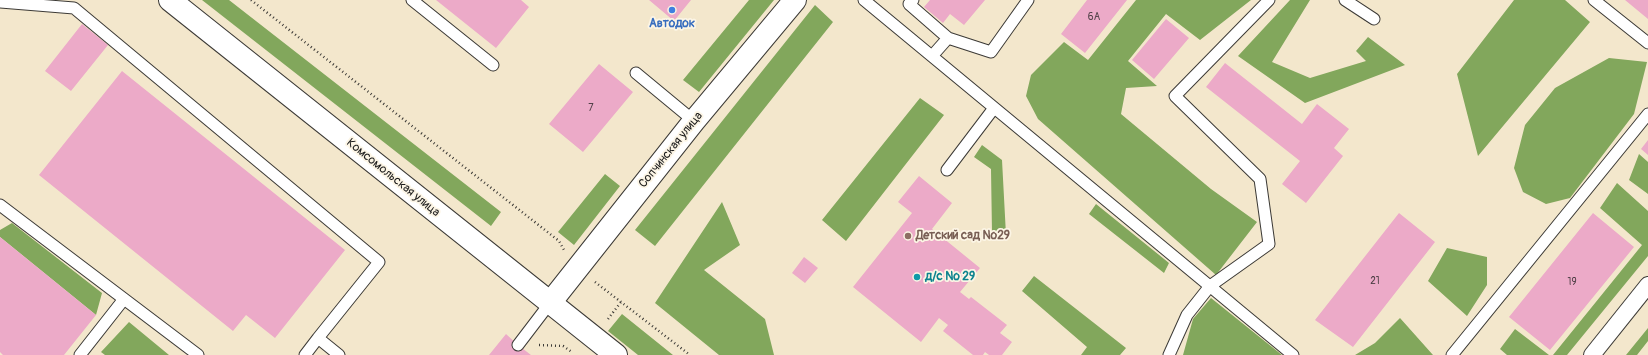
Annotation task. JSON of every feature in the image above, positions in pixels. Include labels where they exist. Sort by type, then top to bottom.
[{"type":"main road","name":"Комсомольская улица","points":[[170,0],[616,355]]},
{"type":"main road","name":"Сопчинская улица","points":[[550,303],[694,121],[794,0]]},
{"type":"street","points":[[1592,355],[1648,285]]},
{"type":"lane","points":[[412,0],[494,65]]},
{"type":"lane","points":[[864,0],[1293,355]]},
{"type":"lane","points":[[913,0],[909,4],[948,38],[991,52],[1028,0]]},
{"type":"lane","points":[[1169,355],[1187,315],[1210,286],[1269,244],[1260,179],[1175,96],[1269,0]]},
{"type":"lane","points":[[1345,0],[1374,19]]},
{"type":"lane","points":[[1594,0],[1648,43]]},
{"type":"lane","points":[[0,2],[74,8],[379,262],[305,355]]},
{"type":"lane","points":[[932,56],[948,38]]},
{"type":"lane","points":[[636,73],[694,121]]},
{"type":"lane","points":[[947,170],[994,108]]},
{"type":"lane","points":[[1452,355],[1648,114]]},
{"type":"lane","points":[[0,205],[198,355]]},
{"type":"lane","points":[[80,355],[124,298]]},
{"type":"lane","points":[[518,345],[550,303]]},
{"type":"lane","points":[[318,338],[339,355]]},
{"type":"path","points":[[250,0],[558,242],[577,268],[690,355]]},
{"type":"path","points":[[518,345],[563,346],[578,355]]},
{"type":"green space","points":[[202,0],[229,0],[501,212],[491,226]]},
{"type":"green space","points":[[749,0],[774,0],[699,92],[683,80]]},
{"type":"green space","points":[[1136,0],[1251,0],[1200,40],[1166,14],[1128,61],[1157,86],[1126,88],[1121,114],[1211,189],[1257,222],[1216,275],[1038,119],[1026,96],[1031,75],[1064,42],[1088,60]]},
{"type":"green space","points":[[1290,0],[1310,0],[1272,62],[1310,78],[1366,61],[1356,51],[1368,37],[1405,65],[1305,103],[1238,56]]},
{"type":"green space","points":[[1514,0],[1565,0],[1590,22],[1478,156],[1457,74]]},
{"type":"green space","points":[[815,5],[833,22],[655,246],[635,230]]},
{"type":"green space","points":[[1609,58],[1647,62],[1634,114],[1570,198],[1546,204],[1523,192],[1514,168],[1525,125],[1555,88]]},
{"type":"green space","points":[[920,98],[944,115],[846,241],[822,220]]},
{"type":"green space","points":[[982,145],[1002,160],[1006,235],[992,233],[991,169],[974,157]]},
{"type":"green space","points":[[1639,154],[1648,162],[1648,194],[1629,180]]},
{"type":"green space","points":[[605,174],[620,186],[574,245],[558,232]]},
{"type":"green space","points":[[1617,183],[1648,211],[1648,256],[1567,355],[1553,355],[1642,245],[1600,208]]},
{"type":"green space","points":[[722,202],[740,245],[704,270],[765,319],[774,355],[719,355],[655,303]]},
{"type":"green space","points":[[1096,204],[1169,263],[1164,273],[1089,214]]},
{"type":"green space","points":[[12,223],[102,293],[96,315],[0,237],[0,230]]},
{"type":"green space","points":[[1447,248],[1487,257],[1487,285],[1467,316],[1428,281]]},
{"type":"green space","points":[[1034,276],[1126,348],[1120,355],[1081,355],[1087,347],[1022,291]]},
{"type":"green space","points":[[1211,298],[1282,355],[1183,355],[1193,319]]},
{"type":"green space","points":[[622,314],[673,355],[638,355],[608,331]]},
{"type":"green space","points":[[1400,318],[1433,355],[1355,355],[1375,343]]},
{"type":"green space","points":[[129,322],[169,355],[105,355],[101,352]]},
{"type":"green space","points":[[1648,328],[1648,341],[1637,355],[1626,355]]},
{"type":"green space","points":[[1515,329],[1549,355],[1507,355],[1500,349]]},
{"type":"building","points":[[436,0],[521,0],[529,7],[496,48]]},
{"type":"building","name":"Автодок","points":[[649,0],[691,0],[674,21]]},
{"type":"building","points":[[930,0],[985,0],[964,25],[950,14],[943,23],[924,7]]},
{"type":"building","points":[[1087,0],[1127,0],[1085,53],[1061,34]]},
{"type":"building","points":[[1625,0],[1648,0],[1648,19]]},
{"type":"building","points":[[1166,19],[1189,38],[1154,79],[1132,60]]},
{"type":"building","points":[[82,24],[108,45],[71,91],[45,71]]},
{"type":"building","points":[[1225,63],[1302,124],[1317,104],[1349,129],[1334,148],[1343,156],[1306,203],[1282,184],[1300,161],[1206,87]]},
{"type":"building","points":[[599,64],[633,92],[583,152],[549,124]]},
{"type":"building","points":[[122,71],[345,250],[275,338],[246,315],[233,331],[39,175]]},
{"type":"building","points":[[1648,140],[1648,155],[1641,149]]},
{"type":"building","name":"д/с № 29","points":[[919,176],[952,203],[932,229],[980,268],[960,292],[969,299],[971,297],[1007,325],[1000,333],[1012,342],[1002,355],[989,355],[985,352],[983,355],[973,355],[943,331],[948,325],[939,318],[921,342],[853,287],[912,213],[898,202]]},
{"type":"building","points":[[1399,213],[1435,242],[1353,347],[1315,320]]},
{"type":"building","points":[[1593,213],[1634,247],[1550,350],[1509,317]]},
{"type":"building","points":[[0,237],[96,315],[64,355],[3,355],[0,352]]},
{"type":"building","points":[[804,257],[818,268],[805,283],[792,273]]},
{"type":"building","points":[[506,334],[518,345],[531,355],[489,355]]},
{"type":"place","name":"Автодок","points":[[672,10]]},
{"type":"place","name":"Детский сад №29","points":[[908,236]]},
{"type":"place","name":"д/с № 29","points":[[917,277]]}]
